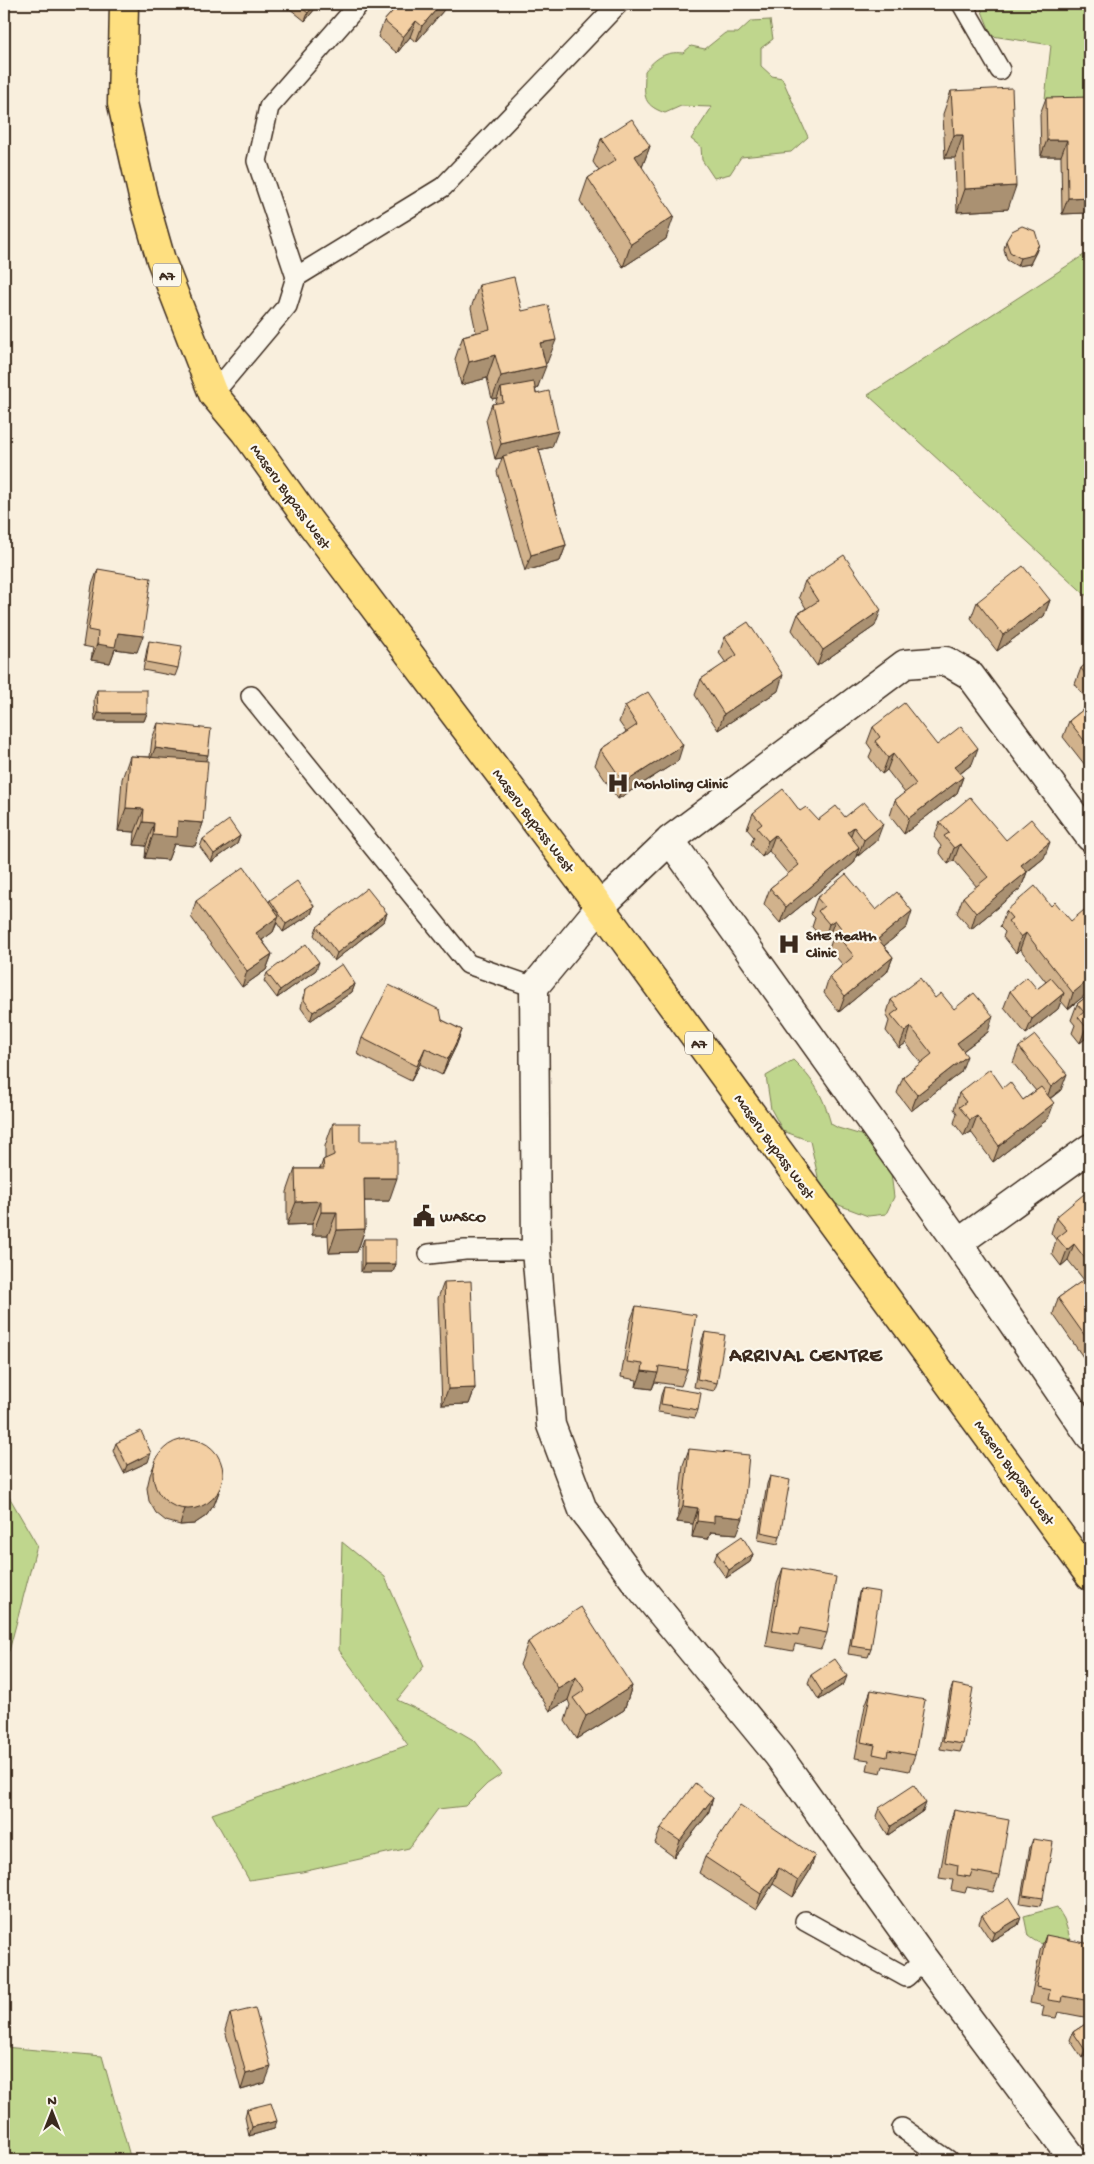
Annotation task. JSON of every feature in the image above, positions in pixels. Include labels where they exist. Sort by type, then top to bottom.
[{"type":"main road","name":"Maseru Bypass West","points":[[124,4],[122,104],[143,197],[161,260],[213,394],[244,432],[600,907],[1090,1576]]},
{"type":"street","points":[[1074,2160],[925,1960],[778,1755],[635,1581],[583,1510],[551,1425],[536,1250],[534,987],[600,907],[670,840],[905,664],[946,661],[970,675],[1090,837]]},
{"type":"street","points":[[670,840],[958,1243],[1090,1436]]},
{"type":"street","points":[[958,1243],[1090,1148]]},
{"type":"lane","points":[[213,394],[287,306],[296,277],[257,161],[269,107],[359,4]]},
{"type":"lane","points":[[296,277],[443,187],[618,4]]},
{"type":"lane","points":[[962,4],[1000,70]]},
{"type":"lane","points":[[251,696],[468,964],[534,987]]},
{"type":"lane","points":[[429,1254],[465,1250],[536,1250]]},
{"type":"lane","points":[[805,1921],[906,1977],[925,1960]]},
{"type":"lane","points":[[902,2128],[948,2160]]},
{"type":"green space","points":[[979,4],[1079,4],[1090,15],[1090,110],[1065,101],[1045,99],[1051,45],[992,36]]},
{"type":"green space","points":[[770,20],[773,39],[761,48],[761,66],[772,76],[782,78],[808,137],[791,152],[741,157],[730,174],[714,178],[702,160],[701,147],[691,139],[712,107],[681,106],[665,113],[657,110],[651,106],[646,97],[645,71],[661,56],[671,53],[683,53],[691,46],[705,49],[725,33],[738,33],[751,21]]},
{"type":"green space","points":[[1090,251],[1090,599],[868,395]]},
{"type":"green space","points":[[793,1060],[817,1089],[831,1124],[838,1128],[872,1138],[889,1157],[894,1197],[886,1214],[868,1216],[823,1199],[810,1141],[783,1131],[771,1109],[766,1076]]},
{"type":"green space","points":[[4,1488],[37,1545],[9,1651],[4,1657]]},
{"type":"green space","points":[[342,1542],[385,1577],[424,1666],[397,1700],[438,1719],[475,1741],[502,1774],[487,1784],[465,1806],[438,1809],[409,1848],[302,1872],[249,1880],[212,1814],[408,1745],[339,1650]]},
{"type":"green space","points":[[1057,1907],[1064,1919],[1071,1941],[1059,1945],[1048,1945],[1028,1936],[1024,1916]]},
{"type":"green space","points":[[4,2047],[102,2056],[131,2160],[4,2160]]},
{"type":"building","points":[[297,4],[315,4],[308,13]]},
{"type":"building","points":[[399,4],[441,4],[422,26],[416,21],[403,37],[384,21]]},
{"type":"building","points":[[1012,88],[1016,186],[965,189],[963,135],[954,135],[951,91]]},
{"type":"building","points":[[1089,97],[1090,197],[1068,198],[1067,140],[1047,140],[1046,98]]},
{"type":"building","points":[[632,119],[650,146],[635,156],[674,216],[631,244],[588,178],[616,160],[601,139]]},
{"type":"building","points":[[1022,226],[1035,231],[1039,244],[1033,255],[1020,258],[1010,252],[1006,241],[1012,231]]},
{"type":"building","points":[[514,277],[522,311],[548,305],[556,340],[540,343],[546,366],[501,376],[495,355],[469,362],[463,336],[490,329],[479,285]]},
{"type":"building","points":[[534,382],[536,394],[549,391],[558,431],[501,444],[492,404],[503,402],[501,388]]},
{"type":"building","points":[[538,446],[566,545],[531,555],[503,456]]},
{"type":"building","points":[[844,555],[881,610],[823,650],[798,614],[818,601],[805,581]]},
{"type":"building","points":[[1023,566],[1050,600],[1003,635],[977,602]]},
{"type":"building","points":[[98,569],[151,578],[143,636],[118,633],[115,647],[97,644],[98,632],[88,630]]},
{"type":"building","points":[[748,622],[783,675],[724,714],[701,679],[737,655],[725,637]]},
{"type":"building","points":[[149,641],[182,646],[178,668],[146,662]]},
{"type":"building","points":[[1090,661],[1090,681],[1081,668]]},
{"type":"building","points":[[97,690],[147,690],[147,713],[98,713]]},
{"type":"building","points":[[648,692],[683,745],[624,783],[601,749],[637,725],[625,706]]},
{"type":"building","points":[[904,703],[937,745],[961,726],[978,748],[954,767],[963,777],[909,818],[895,800],[916,784],[893,754],[888,758],[875,741],[880,737],[873,727]]},
{"type":"building","points":[[1090,704],[1090,748],[1069,721]]},
{"type":"building","points":[[158,723],[211,729],[208,755],[155,748]]},
{"type":"building","points":[[130,756],[208,761],[203,823],[178,821],[177,837],[153,835],[154,823],[143,822],[144,809],[126,808]]},
{"type":"building","points":[[783,789],[800,811],[806,807],[818,820],[836,806],[845,817],[864,802],[883,824],[864,840],[854,827],[847,832],[859,847],[786,907],[770,888],[799,865],[775,835],[768,841],[757,828],[762,824],[753,813]]},
{"type":"building","points":[[970,797],[1006,840],[1031,819],[1050,842],[1021,865],[1027,872],[976,913],[963,897],[988,877],[960,844],[954,848],[944,836],[949,833],[940,822]]},
{"type":"building","points":[[229,820],[240,836],[214,854],[203,839]]},
{"type":"building","points":[[244,867],[279,916],[256,933],[272,954],[247,971],[196,901]]},
{"type":"building","points":[[846,874],[876,910],[897,892],[912,911],[878,939],[893,957],[845,996],[829,977],[854,956],[835,933],[841,928],[835,920],[829,924],[818,911],[824,906],[817,898]]},
{"type":"building","points":[[297,881],[314,906],[286,924],[270,900]]},
{"type":"building","points":[[1035,886],[1051,906],[1055,902],[1071,921],[1090,905],[1090,979],[1073,993],[1026,933],[1021,937],[1008,921],[1012,918],[1006,911]]},
{"type":"building","points":[[367,888],[387,913],[337,953],[317,927]]},
{"type":"building","points":[[306,944],[319,962],[280,990],[267,973]]},
{"type":"building","points":[[342,964],[355,984],[313,1012],[304,1000],[306,989]]},
{"type":"building","points":[[1027,977],[1037,989],[1051,978],[1064,993],[1032,1019],[1010,991]]},
{"type":"building","points":[[920,978],[935,998],[941,993],[954,1009],[974,993],[993,1016],[957,1043],[967,1056],[917,1095],[903,1077],[932,1054],[911,1027],[905,1032],[891,1015],[899,1009],[891,1000]]},
{"type":"building","points":[[389,985],[440,1010],[442,1020],[462,1030],[448,1059],[425,1048],[417,1066],[362,1038]]},
{"type":"building","points":[[1090,994],[1090,1024],[1086,1027],[1078,1017],[1084,1012],[1077,1004]]},
{"type":"building","points":[[1035,1035],[1067,1074],[1051,1087],[1019,1047]]},
{"type":"building","points":[[990,1069],[1003,1088],[1010,1082],[1023,1100],[1041,1087],[1054,1103],[999,1146],[977,1116],[970,1120],[959,1107],[966,1102],[959,1093]]},
{"type":"building","points":[[333,1123],[360,1123],[360,1141],[397,1141],[397,1178],[364,1178],[365,1229],[337,1230],[337,1212],[321,1212],[321,1201],[296,1202],[295,1169],[324,1169],[323,1160],[334,1155]]},
{"type":"building","points":[[1084,1194],[1090,1202],[1090,1265],[1074,1244],[1067,1250],[1057,1238],[1067,1230],[1056,1217]]},
{"type":"building","points":[[364,1239],[396,1239],[396,1264],[364,1264]]},
{"type":"building","points":[[1089,1276],[1090,1278],[1090,1343],[1058,1298]]},
{"type":"building","points":[[471,1281],[475,1388],[448,1389],[444,1282]]},
{"type":"building","points":[[636,1306],[696,1315],[687,1370],[659,1366],[658,1373],[642,1371],[643,1364],[627,1362]]},
{"type":"building","points":[[705,1332],[725,1335],[717,1383],[697,1379]]},
{"type":"building","points":[[664,1387],[701,1393],[698,1410],[661,1404]]},
{"type":"building","points":[[141,1431],[151,1453],[127,1465],[116,1443]]},
{"type":"building","points":[[188,1439],[201,1442],[213,1449],[220,1461],[223,1474],[220,1487],[213,1499],[201,1506],[188,1509],[175,1506],[163,1499],[156,1487],[153,1474],[156,1461],[163,1449],[175,1442]]},
{"type":"building","points":[[689,1449],[749,1455],[743,1518],[714,1515],[714,1523],[697,1521],[698,1508],[683,1506]]},
{"type":"building","points":[[770,1476],[790,1480],[780,1536],[761,1532]]},
{"type":"building","points":[[742,1536],[753,1554],[729,1570],[717,1553]]},
{"type":"building","points":[[783,1568],[836,1577],[827,1633],[800,1628],[798,1635],[772,1631]]},
{"type":"building","points":[[860,1589],[880,1592],[871,1649],[851,1646]]},
{"type":"building","points":[[581,1607],[632,1686],[586,1716],[573,1698],[585,1690],[576,1677],[558,1688],[528,1642]]},
{"type":"building","points":[[835,1659],[847,1676],[822,1692],[811,1675]]},
{"type":"building","points":[[953,1684],[973,1688],[963,1744],[943,1741]]},
{"type":"building","points":[[871,1690],[925,1700],[915,1755],[888,1750],[887,1757],[873,1754],[875,1745],[861,1742]]},
{"type":"building","points":[[695,1783],[713,1798],[680,1841],[661,1828]]},
{"type":"building","points":[[914,1785],[926,1803],[891,1826],[879,1808]]},
{"type":"building","points":[[740,1805],[815,1856],[798,1881],[779,1868],[761,1894],[705,1857]]},
{"type":"building","points":[[954,1810],[1009,1820],[999,1876],[972,1871],[970,1877],[957,1875],[958,1865],[945,1862]]},
{"type":"building","points":[[1033,1839],[1053,1842],[1043,1898],[1023,1895]]},
{"type":"building","points":[[1009,1898],[1021,1917],[994,1933],[982,1915]]},
{"type":"building","points":[[1046,1935],[1090,1944],[1090,2001],[1063,1996],[1062,2002],[1048,2000],[1050,1990],[1036,1987]]},
{"type":"building","points":[[255,2008],[271,2067],[246,2074],[230,2014]]},
{"type":"building","points":[[1090,2021],[1090,2046],[1085,2050],[1073,2032]]},
{"type":"building","points":[[271,2103],[277,2121],[252,2127],[247,2109]]},
{"type":"place","name":"Mohloling Clinic","points":[[618,783]]},
{"type":"place","name":"SHE Health Clinic","points":[[789,944]]},
{"type":"place","name":"WASCO","points":[[424,1216]]},
{"type":"district","name":"ARRIVAL CENTRE","points":[[806,1354]]}]
